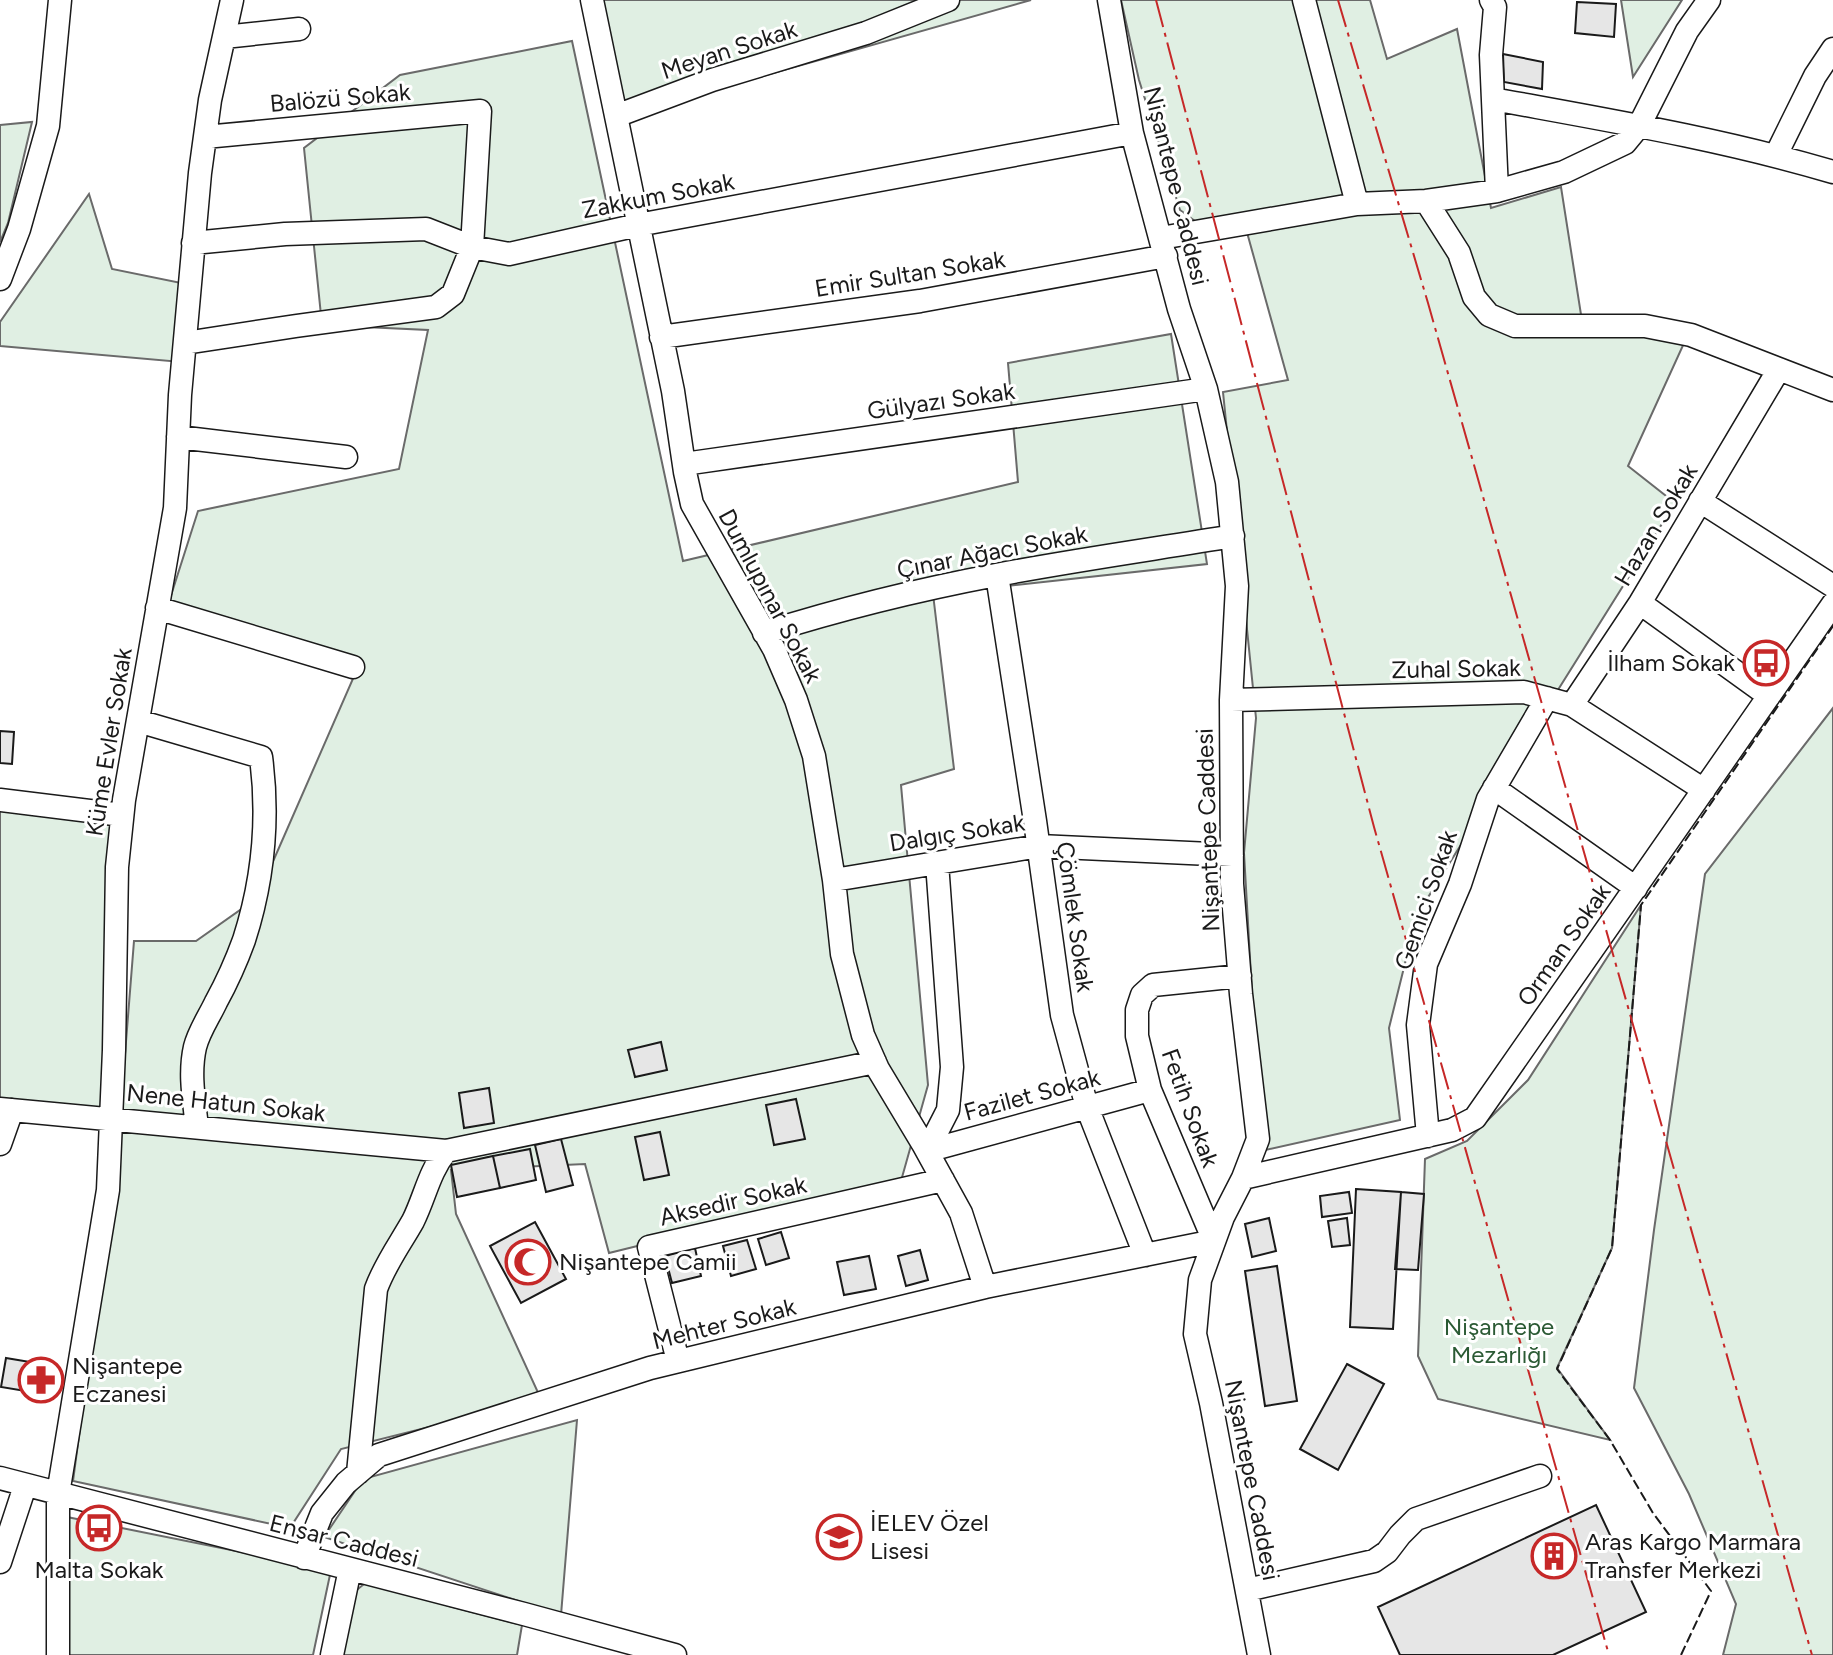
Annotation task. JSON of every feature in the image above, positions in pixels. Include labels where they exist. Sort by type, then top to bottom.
[{"type":"street","points":[[0,279],[19,229],[48,126],[60,0]]},
{"type":"street","name":"Küme Evler Sokak","points":[[58,1655],[58,1494],[108,1190],[117,867],[122,815],[175,508],[200,173],[210,100],[232,0]]},
{"type":"street","name":"Dumlupınar Sokak","points":[[592,0],[673,391],[692,504],[774,649],[796,700],[814,756],[834,880],[842,954],[863,1035],[875,1062],[961,1213],[985,1287]]},
{"type":"street","name":"Meyan Sokak","points":[[616,116],[712,80],[866,33],[948,0]]},
{"type":"street","name":"Nişantepe Caddesi","points":[[1109,0],[1132,133],[1179,309],[1206,389],[1227,482],[1233,536],[1237,586],[1231,700],[1232,884],[1258,1139],[1223,1217],[1200,1280],[1195,1334],[1259,1655]]},
{"type":"street","points":[[1304,0],[1357,204]]},
{"type":"street","points":[[1491,0],[1495,7],[1491,55],[1497,191]]},
{"type":"street","points":[[1639,126],[1687,31],[1709,0]]},
{"type":"street","points":[[224,37],[299,29]]},
{"type":"street","points":[[1776,155],[1815,76],[1833,49]]},
{"type":"street","points":[[1493,99],[1776,155],[1833,172]]},
{"type":"street","name":"Balözü Sokak","points":[[205,137],[480,111],[472,247]]},
{"type":"street","name":"Emir Sultan Sokak","points":[[661,337],[920,301],[1357,204],[1426,201],[1497,191],[1564,172],[1625,143],[1639,126]]},
{"type":"street","name":"Zakkum Sokak","points":[[193,243],[285,234],[426,229],[472,247],[509,254],[638,225],[1132,133]]},
{"type":"street","points":[[1426,201],[1459,253],[1474,297],[1489,315],[1515,326],[1645,326],[1691,335],[1833,390]]},
{"type":"street","points":[[185,343],[436,307],[453,294],[472,247]]},
{"type":"street","name":"Hazan Sokak","points":[[1572,705],[1640,603],[1779,369]]},
{"type":"street","name":"Gülyazı Sokak","points":[[684,464],[1206,389]]},
{"type":"street","points":[[178,437],[346,457]]},
{"type":"street","points":[[1700,501],[1833,586]]},
{"type":"street","name":"Çınar Ağacı Sokak","points":[[764,633],[829,612],[997,575],[1233,536]]},
{"type":"street","name":"Çömlek Sokak","points":[[997,575],[1062,1015],[1087,1107],[1145,1255]]},
{"type":"street","points":[[1640,603],[1769,696]]},
{"type":"street","name":"Orman Sokak","points":[[1243,1178],[1452,1130],[1475,1118],[1833,604]]},
{"type":"street","points":[[157,608],[353,667]]},
{"type":"street","name":"Zuhal Sokak","points":[[1231,700],[1524,692],[1572,705],[1704,790]]},
{"type":"street","name":"Gemici Sokak","points":[[1428,1136],[1418,1025],[1426,964],[1460,884],[1488,799],[1547,698]]},
{"type":"street","points":[[138,721],[261,757],[265,806],[261,857],[243,942],[194,1049],[192,1075],[197,1127]]},
{"type":"street","points":[[1494,788],[1636,888]]},
{"type":"street","points":[[0,800],[122,815]]},
{"type":"street","name":"Dalgıç Sokak","points":[[834,880],[1039,846],[1232,855]]},
{"type":"street","points":[[927,1151],[948,1110],[952,1067],[937,863]]},
{"type":"street","name":"Fetih Sokak","points":[[1214,1241],[1150,1090],[1137,1036],[1137,1010],[1142,995],[1153,985],[1240,976]]},
{"type":"street","name":"Nene Hatun Sokak","points":[[6,1109],[446,1151],[875,1062]]},
{"type":"street","name":"Fazilet Sokak","points":[[927,1151],[1150,1090]]},
{"type":"street","points":[[0,1144],[6,1109]]},
{"type":"street","points":[[358,1473],[376,1289],[383,1269],[415,1217],[435,1164],[446,1151]]},
{"type":"street","name":"Aksedir Sokak","points":[[678,1361],[649,1247],[943,1180]]},
{"type":"street","name":"Mehter Sokak","points":[[304,1558],[322,1513],[346,1483],[379,1455],[650,1368],[985,1287],[1214,1241]]},
{"type":"street","points":[[1247,1590],[1374,1561],[1387,1552],[1416,1519],[1540,1476]]},
{"type":"street","name":"Ensar Caddesi","points":[[0,1478],[670,1654]]},
{"type":"street","points":[[0,1562],[25,1486]]},
{"type":"street","points":[[332,1655],[350,1569]]},
{"type":"green space","points":[[596,0],[1031,0],[622,116]]},
{"type":"green space","points":[[1121,0],[1370,0],[1387,59],[1457,29],[1491,208],[1561,187],[1582,321],[1685,341],[1628,466],[1675,503],[1417,915],[1389,1028],[1400,1120],[1261,1151],[1244,853],[1256,718],[1223,392],[1288,380],[1243,218],[1199,224],[1180,210],[1139,80]]},
{"type":"green space","points":[[1621,0],[1682,0],[1633,77]]},
{"type":"green space","points":[[572,41],[683,561],[1018,482],[1008,363],[1171,334],[1207,564],[933,594],[954,769],[901,785],[928,1085],[901,1181],[609,1253],[585,1164],[451,1170],[456,1214],[541,1399],[341,1449],[290,1528],[73,1481],[118,1142],[134,941],[196,941],[257,898],[359,665],[167,608],[198,511],[399,469],[428,330],[322,325],[304,148],[400,75]]},
{"type":"green space","points":[[32,122],[8,223],[0,242],[0,125]]},
{"type":"green space","points":[[89,194],[112,269],[191,285],[181,362],[0,346],[0,322]]},
{"type":"green space","points":[[1833,708],[1833,1655],[1723,1655],[1736,1604],[1689,1494],[1634,1388],[1705,874]]},
{"type":"green space","points":[[0,810],[116,824],[101,1126],[0,1118]]},
{"type":"green space","name":"Nişantepe Mezarlığı","points":[[1641,905],[1612,1248],[1557,1368],[1610,1440],[1438,1399],[1418,1356],[1425,1159],[1467,1141],[1528,1080]]},
{"type":"green space","points":[[577,1420],[561,1615],[324,1537],[363,1479]]},
{"type":"green space","points":[[67,1517],[331,1570],[313,1655],[66,1655]]},
{"type":"green space","points":[[369,1580],[522,1625],[517,1655],[338,1655],[348,1597]]},
{"type":"building","points":[[1577,2],[1616,4],[1614,37],[1575,33]]},
{"type":"building","points":[[1503,54],[1543,62],[1542,89],[1504,82]]},
{"type":"building","points":[[0,731],[14,732],[12,764],[0,763]]},
{"type":"building","points":[[661,1042],[667,1070],[635,1077],[628,1050]]},
{"type":"building","points":[[489,1088],[494,1123],[464,1128],[459,1093]]},
{"type":"building","points":[[796,1099],[805,1139],[774,1145],[766,1105]]},
{"type":"building","points":[[660,1132],[669,1175],[644,1180],[635,1137]]},
{"type":"building","points":[[561,1139],[573,1185],[546,1192],[535,1145]]},
{"type":"building","points":[[530,1149],[536,1180],[500,1188],[493,1156]]},
{"type":"building","points":[[493,1156],[500,1188],[457,1197],[451,1165]]},
{"type":"building","points":[[1356,1189],[1401,1192],[1393,1329],[1350,1327]]},
{"type":"building","points":[[1349,1192],[1352,1213],[1322,1217],[1320,1196]]},
{"type":"building","points":[[1401,1192],[1424,1194],[1418,1270],[1395,1269]]},
{"type":"building","points":[[1269,1218],[1276,1251],[1252,1257],[1245,1224]]},
{"type":"building","points":[[1347,1218],[1350,1245],[1332,1247],[1328,1221]]},
{"type":"building","name":"Nişantepe Camii","points":[[535,1222],[566,1279],[521,1303],[490,1246]]},
{"type":"building","points":[[781,1232],[789,1258],[766,1265],[758,1239]]},
{"type":"building","points":[[747,1240],[756,1269],[731,1276],[723,1246]]},
{"type":"building","points":[[695,1248],[701,1276],[672,1283],[665,1256]]},
{"type":"building","points":[[920,1250],[928,1280],[906,1286],[898,1256]]},
{"type":"building","points":[[869,1256],[876,1289],[844,1295],[837,1262]]},
{"type":"building","points":[[1277,1266],[1297,1401],[1265,1406],[1245,1271]]},
{"type":"building","points":[[6,1358],[54,1366],[50,1395],[1,1387]]},
{"type":"building","points":[[1347,1364],[1384,1384],[1338,1470],[1300,1449]]},
{"type":"building","name":"Aras Kargo Marmara Transfer Merkezi","points":[[1596,1505],[1646,1612],[1553,1655],[1400,1655],[1378,1607]]},
{"type":"fence","points":[[1681,1655],[1711,1591],[1653,1513],[1610,1440],[1557,1369],[1612,1248],[1641,905],[1833,626]]},
{"type":"power","points":[[1156,0],[1374,827],[1609,1655]]},
{"type":"power","points":[[1338,0],[1428,303],[1812,1655]]},
{"type":"place","name":"İlham Sokak","points":[[1766,663]]},
{"type":"place","name":"Nişantepe Camii","points":[[528,1262]]},
{"type":"place","name":"Nişantepe Eczanesi","points":[[41,1380]]},
{"type":"place","name":"Malta Sokak","points":[[99,1528]]},
{"type":"place","name":"İELEV Özel Lisesi","points":[[839,1537]]},
{"type":"place","name":"Aras Kargo Marmara Transfer Merkezi","points":[[1554,1556]]}]
